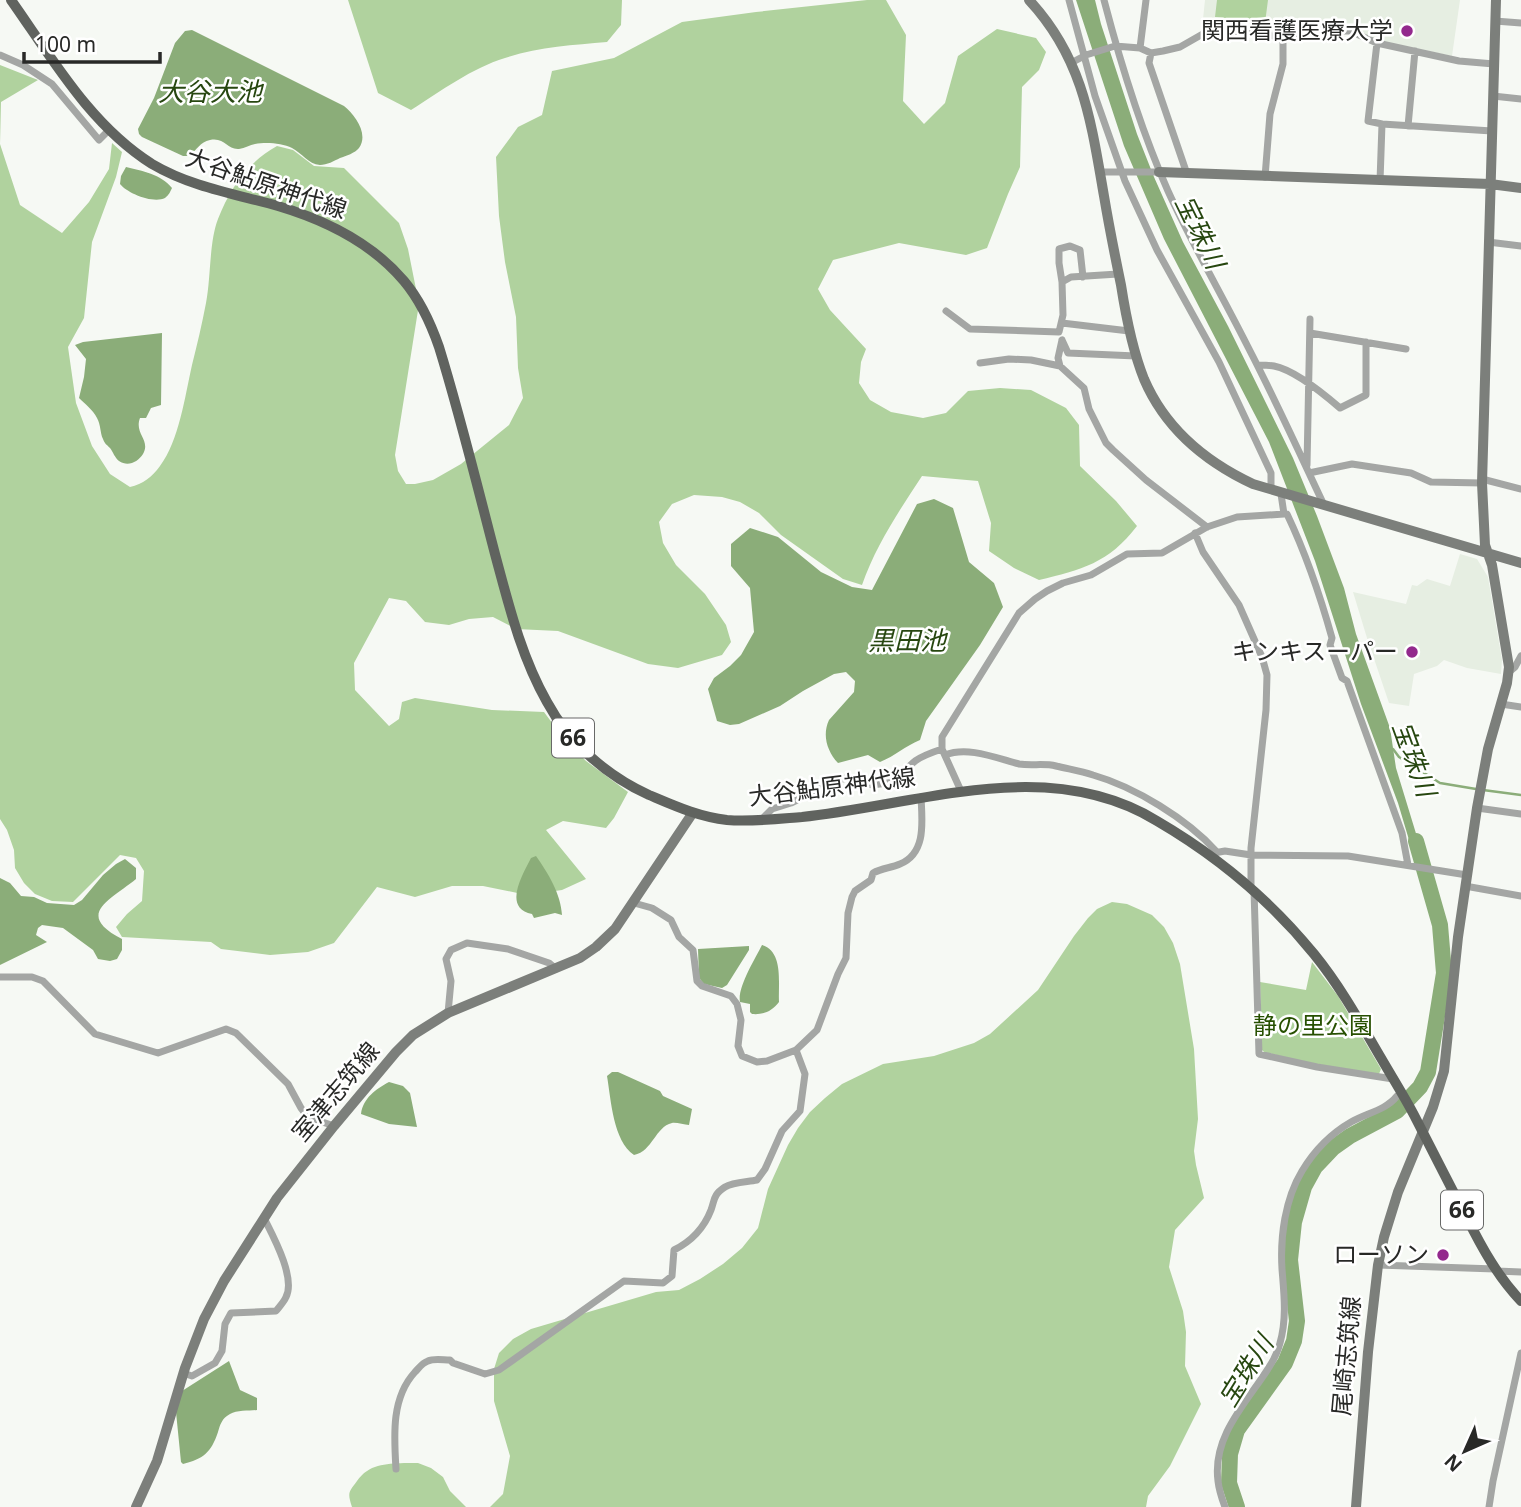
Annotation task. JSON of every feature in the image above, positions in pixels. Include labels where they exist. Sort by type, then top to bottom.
[{"type":"main road","name":"大谷鮎原神代線","points":[[11,0],[74,90],[109,130],[142,157],[183,179],[300,213],[340,230],[373,252],[405,282],[424,313],[439,347],[527,663],[549,707],[590,756],[620,780],[692,814],[729,820],[812,816],[999,787],[1037,788],[1085,793],[1119,803],[1153,818],[1213,853],[1292,928],[1328,973],[1393,1079],[1399,1096],[1412,1112],[1476,1237],[1496,1270],[1521,1301]]},
{"type":"street","points":[[1029,0],[1058,37],[1079,80],[1100,172],[1129,331],[1144,380],[1174,426],[1193,446],[1234,475],[1270,490],[1521,563]]},
{"type":"street","points":[[1069,0],[1095,96],[1125,172],[1157,250],[1220,362],[1271,473],[1270,490]]},
{"type":"street","points":[[1104,0],[1116,46],[1160,172],[1182,222],[1278,404],[1308,470],[1319,505]]},
{"type":"street","points":[[1140,48],[1146,0]]},
{"type":"street","name":"尾崎志筑線","points":[[1356,1507],[1378,1265],[1398,1192],[1433,1107],[1444,1071],[1477,806],[1488,749],[1507,683],[1508,667],[1483,522],[1482,481],[1496,0]]},
{"type":"street","points":[[1496,21],[1521,23]]},
{"type":"street","points":[[1071,62],[1116,46],[1140,48],[1151,53],[1180,47],[1208,31],[1226,30],[1283,38],[1350,31],[1377,43],[1459,61],[1494,64]]},
{"type":"street","points":[[1265,177],[1270,114],[1283,64],[1283,38]]},
{"type":"street","points":[[1377,43],[1368,121],[1492,131]]},
{"type":"street","points":[[1408,126],[1415,51]]},
{"type":"street","points":[[1151,53],[1149,63],[1187,174]]},
{"type":"street","points":[[0,55],[23,65],[52,84],[99,140],[109,130]]},
{"type":"street","points":[[1493,96],[1521,99]]},
{"type":"street","points":[[1380,181],[1382,124]]},
{"type":"street","points":[[1100,172],[1490,184],[1521,188]]},
{"type":"street","points":[[1488,242],[1521,246]]},
{"type":"street","points":[[1060,366],[1058,358],[1063,315],[1059,249],[1070,246],[1080,250],[1083,277]]},
{"type":"street","points":[[1062,282],[1071,277],[1118,274]]},
{"type":"street","points":[[946,311],[971,329],[1061,336]]},
{"type":"street","points":[[1308,470],[1310,319]]},
{"type":"street","points":[[1062,323],[1129,331]]},
{"type":"street","points":[[1310,333],[1405,349]]},
{"type":"street","points":[[1061,336],[1068,353],[1136,355]]},
{"type":"street","points":[[1258,365],[1272,365],[1283,369],[1340,408],[1366,395],[1366,342]]},
{"type":"street","points":[[980,363],[1009,359],[1060,366],[1084,388],[1089,409],[1106,443],[1146,480],[1207,527]]},
{"type":"street","points":[[1308,470],[1352,464],[1411,473],[1431,482],[1482,481],[1521,489]]},
{"type":"street","points":[[1281,494],[1284,514]]},
{"type":"street","points":[[961,791],[944,752],[942,737],[1025,607],[1047,591],[1091,575],[1127,554],[1162,553],[1207,527],[1237,517],[1287,514],[1317,584],[1332,638],[1330,645],[1342,678],[1347,681],[1393,808],[1410,866]]},
{"type":"street","points":[[1195,533],[1203,552],[1235,599],[1262,657],[1267,675],[1266,710],[1251,839],[1259,1054],[1317,1067],[1393,1079]]},
{"type":"street","points":[[1508,672],[1515,667],[1521,656]]},
{"type":"street","points":[[1501,704],[1521,707]]},
{"type":"street","points":[[761,820],[772,809],[791,803],[837,780],[847,778],[872,785],[895,782],[912,762],[920,757],[955,751],[982,754],[1028,765],[1052,765],[1094,775],[1161,807],[1203,837],[1213,853],[1348,856],[1467,875]]},
{"type":"street","points":[[634,904],[652,908],[671,920],[679,937],[693,950],[697,981],[702,986],[731,996],[737,1004],[741,1020],[738,1046],[742,1056],[757,1062],[766,1061],[796,1050],[817,1030],[846,958],[848,913],[855,891],[872,880],[873,873],[880,869],[904,863],[918,846],[922,834],[921,797]]},
{"type":"street","points":[[1477,806],[1521,814]]},
{"type":"street","name":"室津志筑線","points":[[136,1507],[157,1461],[199,1329],[224,1280],[277,1198],[334,1126],[413,1035],[448,1013],[556,969],[596,947],[615,929],[634,904],[692,814]]},
{"type":"street","points":[[1465,886],[1521,896]]},
{"type":"street","points":[[448,1013],[451,981],[446,959],[451,950],[467,943],[508,950],[549,963],[556,969]]},
{"type":"street","points":[[0,977],[32,977],[43,981],[99,1037],[158,1053],[226,1029],[230,1030],[288,1084],[308,1117],[334,1126]]},
{"type":"street","points":[[396,1469],[394,1420],[409,1379],[425,1362],[432,1359],[450,1360],[485,1374],[499,1370],[624,1281],[663,1283],[672,1276],[674,1250],[688,1243],[705,1222],[714,1197],[727,1185],[757,1180],[782,1131],[800,1111],[805,1074],[796,1050]]},
{"type":"street","points":[[1225,1507],[1218,1485],[1217,1467],[1222,1439],[1274,1360],[1283,1332],[1285,1303],[1282,1255],[1286,1215],[1295,1184],[1310,1159],[1328,1139],[1353,1121],[1388,1105],[1399,1096]]},
{"type":"street","points":[[183,1373],[192,1376],[215,1363],[222,1351],[225,1324],[231,1313],[276,1311],[287,1296],[283,1258],[264,1218]]},
{"type":"street","points":[[1378,1265],[1521,1272]]},
{"type":"street","points":[[1489,1507],[1521,1353]]},
{"type":"shaded area","name":"関西看護医療大学","points":[[1205,0],[1460,0],[1452,56],[1370,39],[1351,28],[1290,35],[1228,26],[1205,27]]},
{"type":"shaded area","name":"キンキスーパー","points":[[1460,554],[1477,559],[1488,577],[1502,660],[1501,674],[1467,668],[1444,660],[1437,666],[1414,674],[1409,706],[1389,703],[1353,592],[1406,604],[1412,585],[1417,586],[1427,579],[1450,586]]},
{"type":"green space","points":[[348,0],[622,0],[621,25],[607,42],[543,49],[493,62],[411,110],[378,93]]},
{"type":"green space","points":[[886,0],[906,35],[903,101],[924,124],[945,103],[958,56],[997,29],[1036,38],[1046,52],[1039,70],[1022,87],[1020,167],[987,248],[966,255],[899,243],[833,260],[818,289],[830,310],[866,349],[861,362],[859,383],[870,400],[891,412],[923,418],[946,413],[968,391],[1000,388],[1031,390],[1066,408],[1079,425],[1080,466],[1137,526],[1105,557],[1068,573],[1039,580],[1014,568],[989,551],[991,523],[978,481],[922,476],[881,542],[862,585],[843,579],[781,535],[759,513],[740,502],[722,497],[694,495],[672,504],[659,522],[663,543],[676,565],[705,594],[726,625],[731,642],[722,655],[678,668],[648,664],[558,631],[516,629],[493,617],[469,619],[449,625],[425,622],[406,601],[389,598],[354,663],[355,690],[389,726],[399,719],[402,702],[415,698],[492,710],[544,712],[564,739],[586,761],[628,792],[606,828],[563,821],[546,830],[586,879],[562,890],[527,895],[483,886],[452,886],[415,897],[377,887],[334,943],[308,952],[270,955],[221,949],[211,942],[122,937],[116,927],[142,901],[144,871],[136,858],[120,855],[73,902],[52,901],[35,894],[24,883],[15,868],[14,850],[0,819],[0,144],[20,205],[62,233],[89,202],[109,169],[112,143],[122,152],[116,177],[92,242],[84,318],[68,347],[76,403],[92,446],[110,474],[130,487],[143,482],[157,470],[167,456],[177,431],[206,303],[215,228],[234,186],[257,160],[277,146],[293,150],[314,166],[344,168],[399,223],[408,249],[419,304],[395,455],[398,471],[406,484],[415,484],[433,480],[461,464],[509,425],[523,398],[518,368],[516,317],[499,216],[496,157],[518,127],[542,115],[552,71],[614,58],[682,22]]},
{"type":"green space","points":[[1217,0],[1268,0],[1265,23],[1215,17]]},
{"type":"green space","points":[[0,65],[38,80],[1,102],[0,144]]},
{"type":"green space","points":[[1112,902],[1127,904],[1152,915],[1164,927],[1180,964],[1194,1049],[1198,1119],[1194,1151],[1204,1198],[1175,1230],[1169,1267],[1183,1311],[1186,1332],[1185,1366],[1201,1404],[1170,1466],[1148,1496],[1146,1507],[490,1507],[503,1494],[510,1456],[494,1401],[494,1369],[499,1353],[513,1339],[531,1329],[656,1292],[679,1290],[723,1264],[742,1248],[758,1228],[768,1189],[788,1145],[810,1112],[825,1098],[842,1084],[883,1064],[934,1056],[974,1043],[990,1034],[1038,990],[1088,918],[1097,909]]},
{"type":"green space","name":"静の里公園","points":[[1312,962],[1338,996],[1381,1069],[1379,1074],[1310,1063],[1262,1050],[1260,982],[1306,990]]},
{"type":"green space","points":[[418,1463],[443,1477],[450,1491],[466,1507],[352,1507],[352,1488],[367,1471],[390,1464]]},
{"type":"water","name":"宝珠川","points":[[1076,0],[1095,0],[1137,134],[1154,177],[1183,242],[1293,458],[1317,516],[1390,728],[1396,768],[1425,863],[1415,860],[1315,561],[1269,442],[1164,239],[1124,146]]},
{"type":"water","name":"大谷大池","points":[[192,30],[344,106],[362,131],[359,148],[328,164],[320,165],[312,163],[292,148],[279,144],[259,143],[235,149],[219,140],[210,140],[201,144],[189,156],[183,156],[142,137],[138,129],[154,98],[175,43],[185,31]]},
{"type":"water","points":[[126,167],[162,179],[172,188],[165,198],[154,200],[141,197],[120,184]]},
{"type":"water","points":[[162,333],[161,405],[151,408],[146,418],[140,418],[139,428],[145,445],[143,454],[132,463],[122,463],[104,442],[95,415],[79,398],[86,359],[75,345]]},
{"type":"water","name":"黒田池","points":[[934,499],[953,508],[969,562],[994,583],[1003,607],[980,645],[926,721],[920,740],[880,762],[868,755],[838,763],[828,748],[826,731],[829,720],[854,692],[855,681],[846,672],[834,674],[780,706],[739,724],[730,725],[717,721],[708,689],[714,678],[741,655],[754,632],[750,588],[731,566],[731,544],[750,528],[778,537],[821,572],[852,587],[872,590],[917,504]]},
{"type":"water","points":[[536,856],[556,892],[562,915],[555,913],[534,918],[518,905],[516,898],[520,881],[531,858]]},
{"type":"water","points":[[125,859],[136,868],[136,879],[108,900],[99,914],[100,922],[122,939],[122,950],[117,959],[98,959],[93,950],[63,928],[42,925],[36,935],[47,942],[0,965],[0,878],[10,883],[21,896],[34,897],[47,903],[74,905],[82,900],[103,875]]},
{"type":"water","points":[[762,945],[774,954],[777,961],[779,1002],[767,1012],[752,1014],[750,1004],[740,1002],[741,989]]},
{"type":"water","points":[[749,946],[727,985],[722,988],[704,984],[699,978],[698,949]]},
{"type":"water","points":[[618,1072],[660,1091],[663,1096],[692,1109],[689,1125],[666,1125],[646,1149],[634,1155],[621,1140],[614,1119],[607,1076]]},
{"type":"water","points":[[389,1082],[403,1086],[410,1093],[417,1127],[389,1124],[361,1114],[367,1099]]},
{"type":"water","points":[[229,1361],[240,1390],[257,1398],[257,1410],[236,1412],[227,1416],[209,1450],[196,1460],[183,1464],[176,1412],[182,1391]]},
{"type":"waterway","points":[[1393,749],[1399,757],[1440,783],[1476,789]]},
{"type":"waterway","points":[[1483,790],[1521,795]]},
{"type":"waterway","name":"宝珠川","points":[[1237,1507],[1229,1483],[1230,1454],[1237,1430],[1285,1363],[1294,1341],[1297,1321],[1290,1260],[1294,1222],[1304,1187],[1315,1167],[1333,1148],[1397,1111],[1420,1087],[1428,1072],[1444,973],[1440,925],[1416,841]]},
{"type":"place","name":"関西看護医療大学","points":[[1407,31]]},
{"type":"place","name":"キンキスーパー","points":[[1412,652]]},
{"type":"place","name":"ローソン","points":[[1443,1255]]}]
